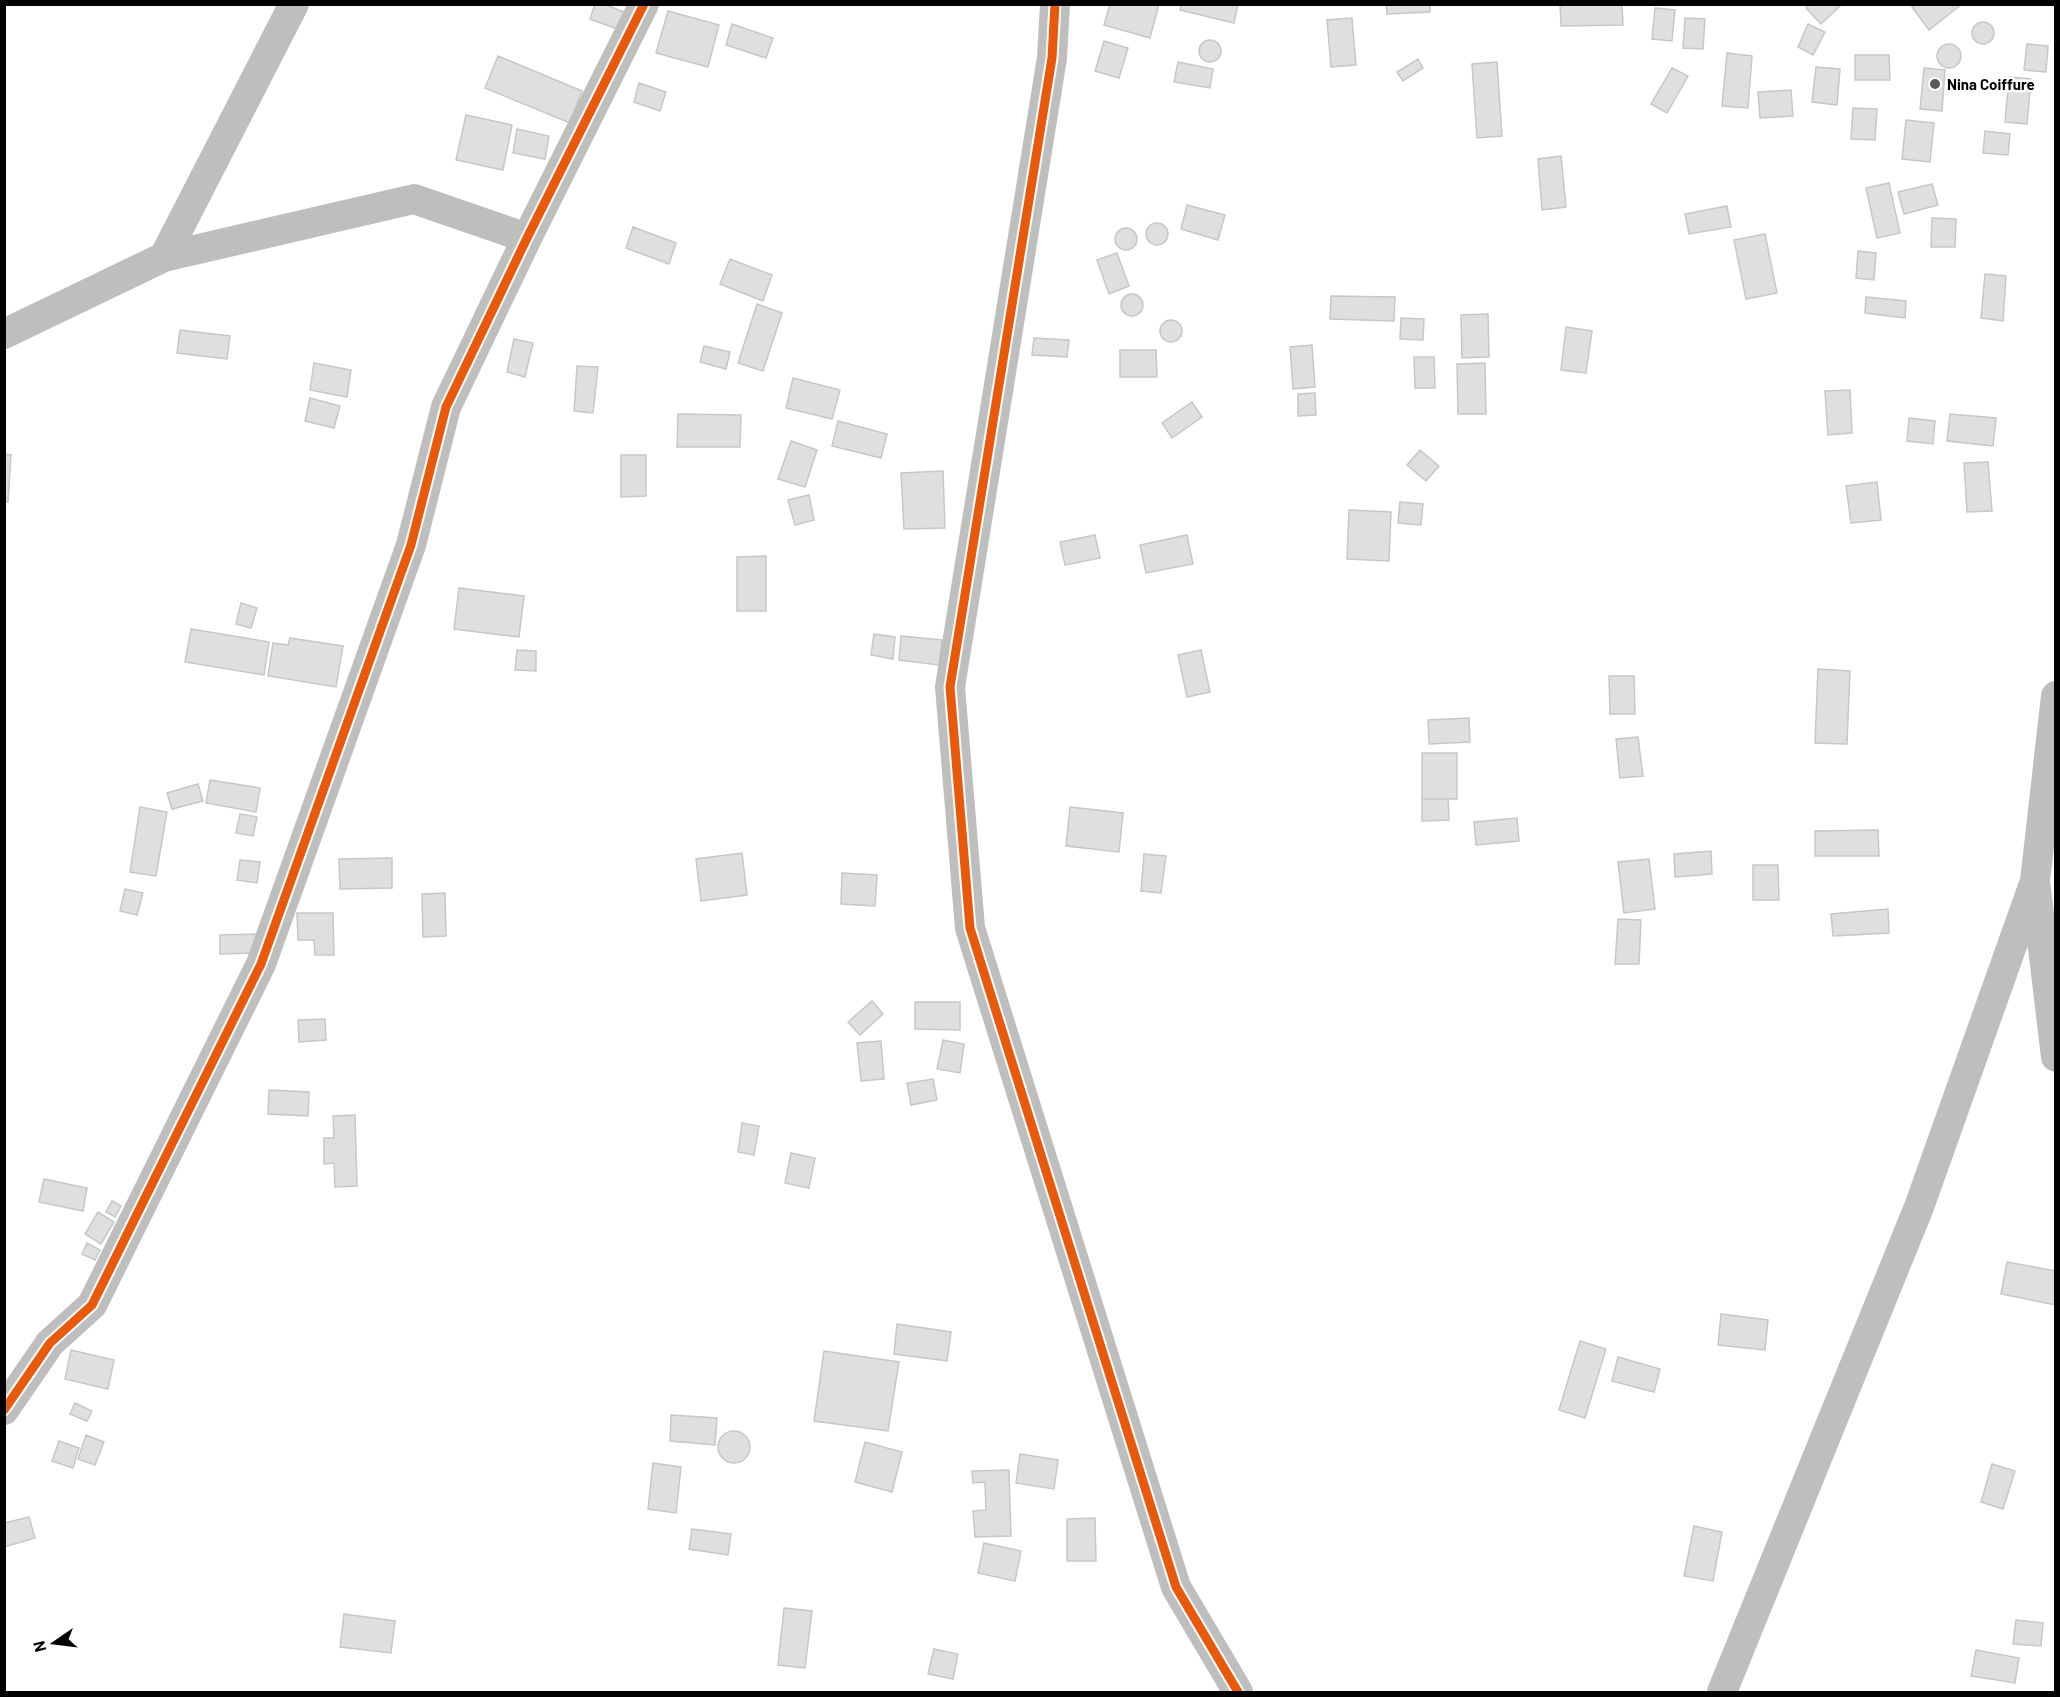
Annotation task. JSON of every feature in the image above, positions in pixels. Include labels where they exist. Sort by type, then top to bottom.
[{"type":"street","points":[[165,257],[294,4]]},
{"type":"street","points":[[4,1410],[50,1343],[92,1305],[261,964],[411,545],[446,407],[527,238],[644,4]]},
{"type":"street","points":[[1054,4],[1053,58],[950,687],[969,928],[1176,1587],[1238,1692]]},
{"type":"street","points":[[4,334],[165,257],[414,199],[527,238]]},
{"type":"street","points":[[2055,696],[2035,881],[2055,1058]]},
{"type":"street","points":[[1722,1692],[1919,1207],[2035,881]]},
{"type":"building","points":[[595,4],[604,4],[626,13],[620,30],[590,19]]},
{"type":"building","points":[[1110,4],[1159,4],[1150,38],[1104,25]]},
{"type":"building","points":[[1181,4],[1238,4],[1234,23],[1180,10]]},
{"type":"building","points":[[1386,4],[1430,4],[1430,12],[1387,14]]},
{"type":"building","points":[[1560,4],[1622,4],[1623,25],[1561,26]]},
{"type":"building","points":[[1810,4],[1839,4],[1840,6],[1821,24],[1806,8]]},
{"type":"building","points":[[1915,4],[1962,4],[1929,30],[1912,7]]},
{"type":"building","points":[[1655,8],[1675,10],[1672,41],[1652,39]]},
{"type":"building","points":[[668,11],[719,25],[708,67],[656,53]]},
{"type":"building","points":[[1352,18],[1356,65],[1331,67],[1327,20]]},
{"type":"building","points":[[1685,18],[1705,19],[1703,49],[1683,48]]},
{"type":"building","points":[[1983,22],[1991,25],[1994,33],[1991,41],[1983,44],[1975,41],[1972,33],[1975,25]]},
{"type":"building","points":[[732,24],[773,38],[766,58],[726,45]]},
{"type":"building","points":[[1808,24],[1825,32],[1813,55],[1798,47]]},
{"type":"building","points":[[1206,40],[1214,40],[1221,47],[1221,55],[1214,62],[1206,62],[1199,55],[1199,47]]},
{"type":"building","points":[[1104,41],[1128,48],[1119,78],[1095,71]]},
{"type":"building","points":[[1949,44],[1954,45],[1960,51],[1960,61],[1954,67],[1949,68],[1944,67],[1938,61],[1937,56],[1938,51],[1944,45]]},
{"type":"building","points":[[2027,44],[2048,46],[2046,72],[2024,70]]},
{"type":"building","points":[[1727,53],[1752,56],[1748,108],[1722,106]]},
{"type":"building","points":[[1855,55],[1889,55],[1890,80],[1855,80]]},
{"type":"building","points":[[498,56],[582,91],[570,123],[485,88]]},
{"type":"building","points":[[1418,59],[1423,68],[1403,81],[1397,72]]},
{"type":"building","points":[[1178,62],[1213,69],[1210,88],[1174,82]]},
{"type":"building","points":[[1497,62],[1502,136],[1477,138],[1472,64]]},
{"type":"building","points":[[1816,67],[1840,69],[1837,105],[1812,102]]},
{"type":"building","points":[[1672,68],[1688,76],[1667,113],[1651,104]]},
{"type":"building","points":[[1924,68],[1945,70],[1942,111],[1920,109]]},
{"type":"building","points":[[2009,77],[2031,79],[2027,124],[2005,122]]},
{"type":"building","points":[[639,83],[666,92],[660,111],[634,102]]},
{"type":"building","points":[[1791,90],[1793,116],[1760,118],[1758,92]]},
{"type":"building","points":[[1853,108],[1877,109],[1875,140],[1851,139]]},
{"type":"building","points":[[466,115],[512,125],[503,170],[456,160]]},
{"type":"building","points":[[1906,120],[1934,123],[1930,162],[1902,159]]},
{"type":"building","points":[[517,129],[549,136],[545,159],[513,153]]},
{"type":"building","points":[[1985,131],[2010,134],[2008,155],[1983,153]]},
{"type":"building","points":[[1561,156],[1566,207],[1542,210],[1538,159]]},
{"type":"building","points":[[1889,183],[1900,233],[1877,238],[1866,188]]},
{"type":"building","points":[[1932,184],[1938,205],[1904,214],[1898,192]]},
{"type":"building","points":[[1187,205],[1225,215],[1218,240],[1181,229]]},
{"type":"building","points":[[1727,206],[1731,227],[1689,234],[1685,214]]},
{"type":"building","points":[[1932,218],[1956,219],[1955,247],[1931,247]]},
{"type":"building","points":[[1157,223],[1165,226],[1168,234],[1165,242],[1157,245],[1149,242],[1146,234],[1149,226]]},
{"type":"building","points":[[633,227],[676,243],[669,264],[626,248]]},
{"type":"building","points":[[1122,228],[1130,228],[1137,235],[1137,243],[1130,250],[1122,250],[1115,243],[1115,235]]},
{"type":"building","points":[[1765,234],[1777,293],[1746,299],[1734,240]]},
{"type":"building","points":[[1858,251],[1876,253],[1874,280],[1856,278]]},
{"type":"building","points":[[1117,253],[1129,286],[1109,294],[1097,260]]},
{"type":"building","points":[[730,259],[772,275],[763,301],[720,284]]},
{"type":"building","points":[[1985,274],[2006,276],[2003,321],[1981,318]]},
{"type":"building","points":[[1128,294],[1136,294],[1143,301],[1143,309],[1136,316],[1128,316],[1121,309],[1121,301]]},
{"type":"building","points":[[1331,296],[1395,297],[1394,321],[1330,319]]},
{"type":"building","points":[[1866,297],[1906,301],[1905,318],[1865,313]]},
{"type":"building","points":[[757,304],[782,313],[763,371],[738,363]]},
{"type":"building","points":[[1488,314],[1489,357],[1462,358],[1461,315]]},
{"type":"building","points":[[1401,318],[1424,319],[1423,340],[1400,339]]},
{"type":"building","points":[[1171,320],[1179,323],[1182,331],[1179,339],[1171,342],[1163,339],[1160,331],[1163,323]]},
{"type":"building","points":[[1566,327],[1592,331],[1586,373],[1561,370]]},
{"type":"building","points":[[180,330],[230,336],[227,359],[177,353]]},
{"type":"building","points":[[1034,338],[1069,340],[1067,357],[1032,355]]},
{"type":"building","points":[[514,339],[533,343],[525,377],[507,372]]},
{"type":"building","points":[[1312,345],[1315,387],[1293,389],[1290,347]]},
{"type":"building","points":[[704,346],[730,352],[726,369],[700,362]]},
{"type":"building","points":[[1120,350],[1156,350],[1157,377],[1120,377]]},
{"type":"building","points":[[1414,357],[1434,357],[1435,388],[1415,388]]},
{"type":"building","points":[[314,363],[351,370],[347,397],[310,390]]},
{"type":"building","points":[[1485,363],[1486,414],[1458,414],[1457,364]]},
{"type":"building","points":[[577,366],[598,367],[593,413],[574,411]]},
{"type":"building","points":[[793,378],[840,390],[832,419],[786,408]]},
{"type":"building","points":[[1850,390],[1852,433],[1828,435],[1825,391]]},
{"type":"building","points":[[1315,393],[1316,415],[1298,416],[1298,394]]},
{"type":"building","points":[[310,398],[340,406],[334,428],[305,421]]},
{"type":"building","points":[[1192,402],[1202,417],[1172,438],[1162,423]]},
{"type":"building","points":[[678,414],[741,415],[740,447],[677,447]]},
{"type":"building","points":[[1950,414],[1996,418],[1993,446],[1947,441]]},
{"type":"building","points":[[1909,418],[1935,421],[1933,444],[1907,441]]},
{"type":"building","points":[[838,421],[887,434],[881,458],[832,446]]},
{"type":"building","points":[[791,441],[817,450],[805,487],[778,479]]},
{"type":"building","points":[[1420,450],[1439,466],[1426,481],[1407,465]]},
{"type":"building","points":[[4,454],[11,455],[8,502],[4,502]]},
{"type":"building","points":[[621,455],[646,455],[646,496],[621,497]]},
{"type":"building","points":[[1988,462],[1992,511],[1967,512],[1964,463]]},
{"type":"building","points":[[943,471],[945,528],[904,529],[901,473]]},
{"type":"building","points":[[1877,482],[1881,520],[1851,523],[1846,486]]},
{"type":"building","points":[[809,495],[814,520],[795,525],[788,500]]},
{"type":"building","points":[[1400,502],[1423,504],[1421,525],[1398,523]]},
{"type":"building","points":[[1349,510],[1391,512],[1389,561],[1347,559]]},
{"type":"building","points":[[1095,535],[1100,558],[1065,565],[1060,542]]},
{"type":"building","points":[[1187,535],[1193,564],[1146,573],[1140,545]]},
{"type":"building","points":[[766,556],[766,611],[737,611],[737,557]]},
{"type":"building","points":[[459,588],[524,596],[519,637],[454,629]]},
{"type":"building","points":[[241,603],[257,608],[251,628],[236,624]]},
{"type":"building","points":[[191,629],[269,642],[264,675],[185,662]]},
{"type":"building","points":[[874,634],[895,637],[893,659],[871,655]]},
{"type":"building","points":[[901,636],[942,640],[939,665],[899,660]]},
{"type":"building","points":[[290,638],[343,646],[336,687],[268,676],[273,643],[288,645]]},
{"type":"building","points":[[517,650],[536,651],[536,671],[515,670]]},
{"type":"building","points":[[1201,650],[1210,692],[1187,697],[1178,655]]},
{"type":"building","points":[[1818,669],[1850,671],[1847,744],[1815,743]]},
{"type":"building","points":[[1609,676],[1634,676],[1635,714],[1610,714]]},
{"type":"building","points":[[1469,718],[1470,742],[1429,744],[1428,720]]},
{"type":"building","points":[[1638,737],[1643,776],[1620,778],[1616,739]]},
{"type":"building","points":[[1422,753],[1457,753],[1457,799],[1422,799]]},
{"type":"building","points":[[210,780],[260,788],[256,812],[206,803]]},
{"type":"building","points":[[198,784],[203,801],[172,809],[167,793]]},
{"type":"building","points":[[1422,799],[1448,799],[1449,820],[1422,821]]},
{"type":"building","points":[[140,807],[167,812],[156,876],[130,872]]},
{"type":"building","points":[[1070,807],[1123,813],[1119,852],[1066,846]]},
{"type":"building","points":[[240,814],[257,817],[253,836],[236,833]]},
{"type":"building","points":[[1517,818],[1519,841],[1476,845],[1474,822]]},
{"type":"building","points":[[1878,830],[1879,856],[1815,856],[1815,831]]},
{"type":"building","points":[[1711,851],[1712,874],[1675,877],[1674,854]]},
{"type":"building","points":[[742,853],[747,895],[701,901],[696,859]]},
{"type":"building","points":[[1144,854],[1166,856],[1161,893],[1141,891]]},
{"type":"building","points":[[392,858],[392,888],[340,889],[339,859]]},
{"type":"building","points":[[1649,859],[1655,909],[1624,913],[1618,862]]},
{"type":"building","points":[[240,860],[260,862],[257,883],[237,880]]},
{"type":"building","points":[[1753,865],[1778,865],[1779,900],[1753,900]]},
{"type":"building","points":[[842,873],[877,875],[875,906],[841,904]]},
{"type":"building","points":[[125,889],[143,893],[137,915],[120,911]]},
{"type":"building","points":[[445,893],[446,936],[423,937],[422,894]]},
{"type":"building","points":[[1888,909],[1889,933],[1833,936],[1831,914]]},
{"type":"building","points":[[297,913],[333,913],[334,955],[315,955],[314,940],[298,940]]},
{"type":"building","points":[[1618,919],[1641,920],[1639,964],[1615,964]]},
{"type":"building","points":[[256,934],[257,953],[220,954],[220,935]]},
{"type":"building","points":[[872,1001],[883,1014],[860,1035],[848,1022]]},
{"type":"building","points":[[915,1002],[960,1002],[960,1030],[915,1029]]},
{"type":"building","points":[[325,1019],[326,1040],[299,1042],[298,1020]]},
{"type":"building","points":[[943,1040],[964,1044],[960,1073],[937,1069]]},
{"type":"building","points":[[881,1041],[884,1079],[861,1081],[857,1043]]},
{"type":"building","points":[[933,1079],[937,1100],[911,1105],[907,1083]]},
{"type":"building","points":[[269,1090],[309,1092],[308,1116],[268,1114]]},
{"type":"building","points":[[355,1115],[357,1186],[335,1187],[334,1163],[324,1164],[324,1138],[334,1138],[333,1116]]},
{"type":"building","points":[[742,1123],[759,1126],[754,1155],[738,1152]]},
{"type":"building","points":[[791,1153],[815,1158],[809,1188],[785,1183]]},
{"type":"building","points":[[44,1179],[87,1188],[83,1211],[39,1202]]},
{"type":"building","points":[[112,1201],[121,1206],[115,1217],[106,1212]]},
{"type":"building","points":[[98,1212],[114,1222],[101,1244],[85,1234]]},
{"type":"building","points":[[87,1243],[100,1250],[95,1260],[82,1254]]},
{"type":"building","points":[[2007,1262],[2056,1271],[2056,1305],[2001,1294]]},
{"type":"building","points":[[1721,1314],[1768,1320],[1765,1350],[1718,1345]]},
{"type":"building","points":[[897,1324],[951,1332],[947,1361],[894,1354]]},
{"type":"building","points":[[1580,1341],[1606,1349],[1585,1418],[1559,1410]]},
{"type":"building","points":[[71,1350],[114,1360],[108,1389],[65,1379]]},
{"type":"building","points":[[824,1351],[899,1362],[888,1431],[814,1421]]},
{"type":"building","points":[[1618,1357],[1660,1369],[1654,1392],[1612,1381]]},
{"type":"building","points":[[75,1403],[92,1411],[87,1421],[70,1414]]},
{"type":"building","points":[[671,1415],[717,1418],[715,1445],[670,1441]]},
{"type":"building","points":[[734,1431],[745,1436],[750,1447],[745,1458],[734,1463],[723,1458],[718,1447],[723,1436]]},
{"type":"building","points":[[86,1435],[104,1442],[95,1465],[78,1459]]},
{"type":"building","points":[[59,1441],[79,1448],[73,1468],[52,1461]]},
{"type":"building","points":[[865,1442],[902,1452],[892,1492],[855,1482]]},
{"type":"building","points":[[1020,1454],[1058,1460],[1054,1489],[1016,1483]]},
{"type":"building","points":[[653,1463],[681,1467],[676,1513],[648,1509]]},
{"type":"building","points":[[1992,1464],[2015,1471],[2003,1509],[1981,1502]]},
{"type":"building","points":[[1009,1470],[1011,1536],[975,1537],[973,1511],[986,1510],[985,1482],[973,1483],[972,1471]]},
{"type":"building","points":[[29,1517],[35,1538],[4,1547],[4,1523]]},
{"type":"building","points":[[1095,1518],[1096,1561],[1067,1561],[1067,1519]]},
{"type":"building","points":[[1694,1526],[1722,1532],[1713,1581],[1684,1576]]},
{"type":"building","points":[[692,1529],[731,1534],[728,1555],[689,1549]]},
{"type":"building","points":[[984,1543],[1021,1551],[1015,1581],[978,1573]]},
{"type":"building","points":[[784,1608],[812,1611],[805,1668],[778,1665]]},
{"type":"building","points":[[344,1614],[395,1621],[391,1653],[340,1647]]},
{"type":"building","points":[[2016,1620],[2043,1623],[2041,1646],[2013,1644]]},
{"type":"building","points":[[934,1649],[958,1654],[953,1679],[928,1674]]},
{"type":"building","points":[[1976,1650],[2019,1658],[2015,1683],[1971,1676]]},
{"type":"cycle path","points":[[4,1410],[50,1343],[92,1305],[261,964],[411,545],[446,407],[527,238],[644,4]]},
{"type":"cycle path","points":[[1055,4],[1052,58],[950,687],[970,928],[1176,1587],[1238,1692]]},
{"type":"place","name":"Nina Coiffure","points":[[1935,84]]}]
